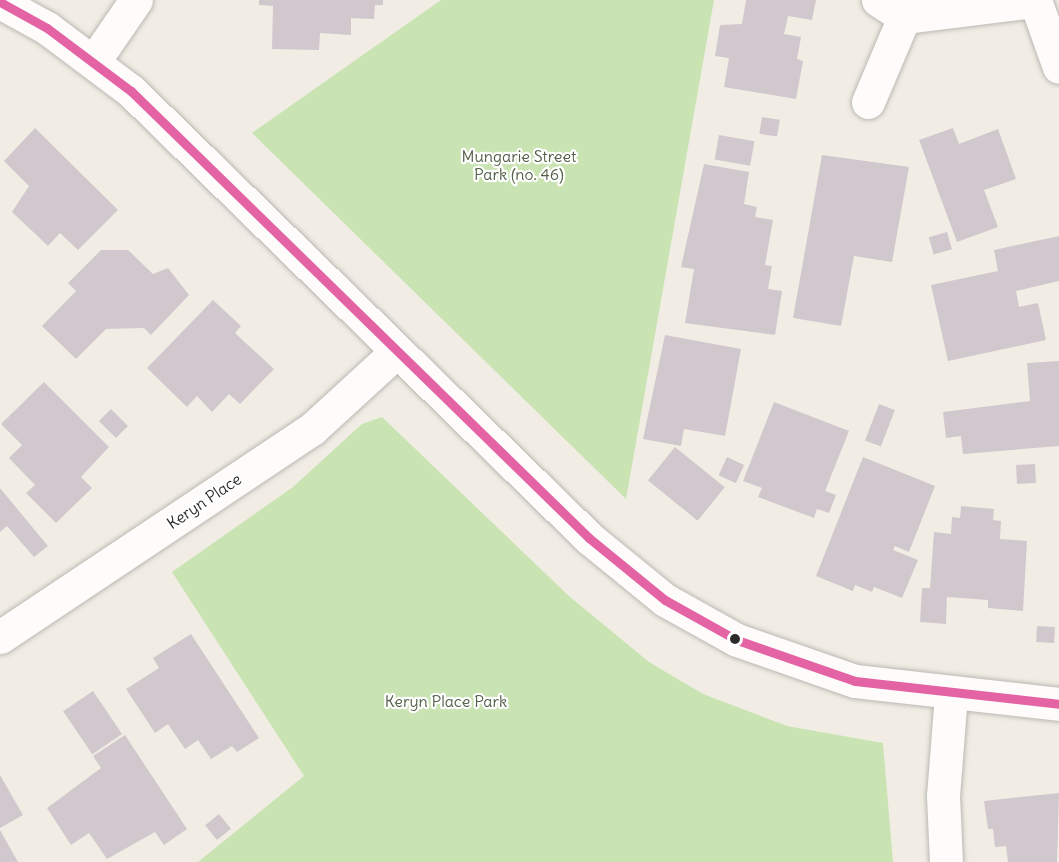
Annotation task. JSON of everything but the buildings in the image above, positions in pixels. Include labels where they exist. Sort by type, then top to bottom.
[{"type":"street","points":[[94,61],[136,0]]},
{"type":"street","points":[[868,102],[891,9],[1035,0],[1059,67]]},
{"type":"street","points":[[0,2],[94,61],[165,122],[589,538],[665,600],[737,640],[816,670],[951,695],[1059,704]]},
{"type":"street","name":"Keryn Place","points":[[0,637],[312,429],[397,351]]},
{"type":"street","points":[[946,862],[943,796],[951,695]]},
{"type":"green space","name":"Mungarie Street Park (no. 46)","points":[[441,0],[714,0],[626,499],[252,133]]},
{"type":"green space","name":"Keryn Place Park","points":[[382,417],[570,597],[649,662],[703,694],[787,726],[883,743],[893,862],[198,862],[304,776],[172,572],[293,487],[362,424]]},
{"type":"transit line","points":[[0,2],[47,28],[131,91],[589,538],[665,600],[737,640],[855,681],[1059,704]]}]
